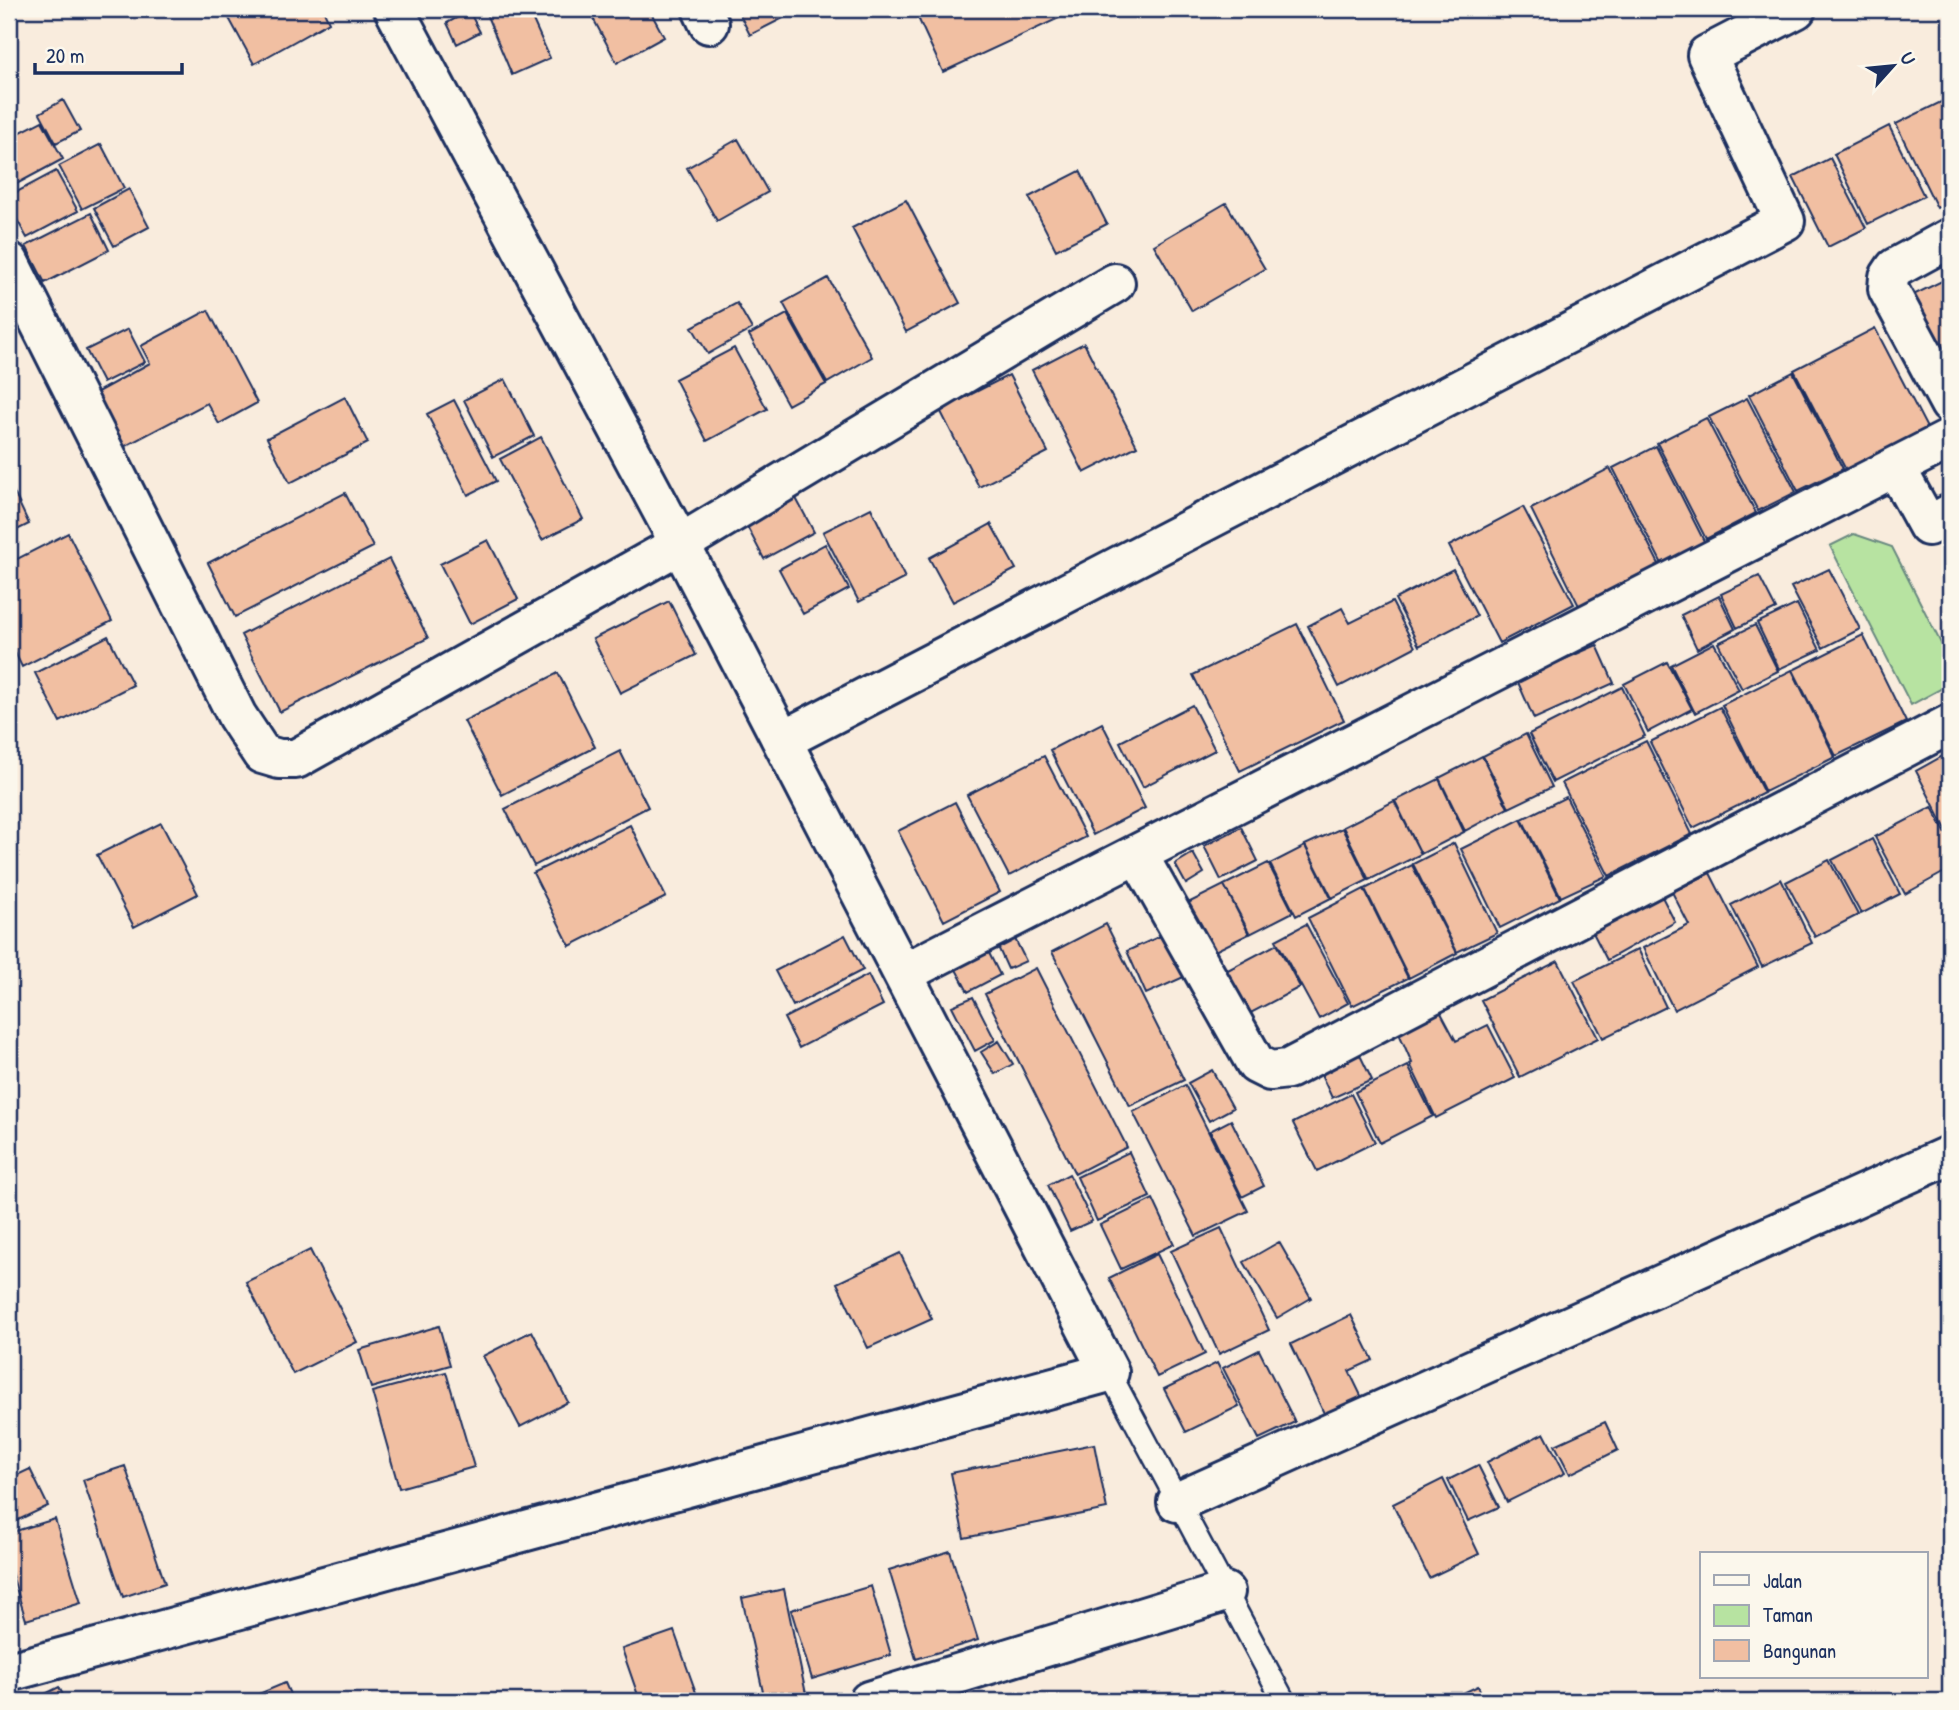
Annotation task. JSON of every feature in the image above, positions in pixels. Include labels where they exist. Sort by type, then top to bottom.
[{"type":"street","points":[[9,1672],[1109,1372],[783,740],[394,9]]},
{"type":"street","points":[[783,740],[1785,221],[1707,55],[1796,9]]},
{"type":"street","points":[[1950,239],[1895,268],[1889,276],[1888,289],[1950,404]]},
{"type":"street","points":[[9,262],[237,716],[262,754],[279,759],[296,759],[680,544],[1115,283]]},
{"type":"street","points":[[904,974],[1950,439]]},
{"type":"street","points":[[1896,468],[1928,526],[1950,514]]},
{"type":"street","points":[[1138,855],[1256,1064],[1270,1071],[1288,1069],[1950,724]]},
{"type":"street","points":[[1177,1502],[1950,1155]]},
{"type":"street","points":[[870,1701],[1225,1592]]},
{"type":"lane","points":[[1109,1372],[1284,1701]]},
{"type":"green space","points":[[1854,534],[1892,547],[1950,661],[1950,684],[1911,705],[1830,546]]},
{"type":"building","points":[[224,9],[323,9],[329,22],[254,64]]},
{"type":"building","points":[[484,9],[528,9],[550,58],[512,75]]},
{"type":"building","points":[[588,9],[649,9],[664,37],[617,63]]},
{"type":"building","points":[[737,9],[801,9],[750,35]]},
{"type":"building","points":[[914,9],[1055,9],[1059,18],[943,72]]},
{"type":"building","points":[[469,11],[480,32],[457,44],[447,23]]},
{"type":"building","points":[[1949,98],[1950,201],[1937,208],[1896,124]]},
{"type":"building","points":[[63,100],[80,131],[56,143],[40,113]]},
{"type":"building","points":[[42,121],[63,159],[9,188],[9,138]]},
{"type":"building","points":[[1889,126],[1924,196],[1868,224],[1834,154]]},
{"type":"building","points":[[738,139],[768,192],[717,221],[687,168]]},
{"type":"building","points":[[101,144],[124,188],[82,209],[59,166]]},
{"type":"building","points":[[1830,158],[1866,228],[1828,247],[1793,177]]},
{"type":"building","points":[[56,171],[78,211],[27,238],[9,205],[9,196]]},
{"type":"building","points":[[1080,171],[1107,224],[1056,250],[1029,197]]},
{"type":"building","points":[[129,189],[149,227],[114,246],[94,208]]},
{"type":"building","points":[[906,200],[960,303],[906,332],[852,228]]},
{"type":"building","points":[[1226,203],[1265,269],[1192,311],[1154,245]]},
{"type":"building","points":[[91,213],[109,250],[45,283],[26,246]]},
{"type":"building","points":[[1950,277],[1950,349],[1931,358],[1903,300]]},
{"type":"building","points":[[828,278],[872,357],[827,383],[783,303]]},
{"type":"building","points":[[737,303],[752,329],[708,354],[692,327]]},
{"type":"building","points":[[208,310],[257,403],[219,424],[207,403],[118,450],[90,396],[150,363],[141,346]]},
{"type":"building","points":[[787,314],[826,384],[788,405],[749,335]]},
{"type":"building","points":[[1875,328],[1927,428],[1846,470],[1794,370]]},
{"type":"building","points":[[128,329],[145,362],[103,383],[86,350]]},
{"type":"building","points":[[1084,343],[1137,446],[1084,473],[1032,370]]},
{"type":"building","points":[[734,348],[767,409],[707,441],[675,379]]},
{"type":"building","points":[[1793,372],[1843,469],[1798,491],[1749,395]]},
{"type":"building","points":[[1009,375],[1048,452],[979,487],[940,410]]},
{"type":"building","points":[[505,379],[534,436],[493,457],[464,400]]},
{"type":"building","points":[[345,397],[368,443],[290,483],[267,438]]},
{"type":"building","points":[[1747,398],[1796,492],[1758,511],[1709,417]]},
{"type":"building","points":[[454,400],[496,481],[468,495],[427,414]]},
{"type":"building","points":[[1706,418],[1756,513],[1706,539],[1657,443]]},
{"type":"building","points":[[541,437],[583,519],[542,540],[500,459]]},
{"type":"building","points":[[1656,446],[1705,543],[1662,564],[1613,468]]},
{"type":"building","points":[[1610,468],[1662,570],[1581,610],[1531,509]]},
{"type":"building","points":[[9,482],[29,524],[9,534]]},
{"type":"building","points":[[790,487],[814,532],[764,559],[740,513]]},
{"type":"building","points":[[345,493],[373,547],[235,617],[208,563]]},
{"type":"building","points":[[1523,507],[1574,604],[1499,643],[1449,546]]},
{"type":"building","points":[[871,508],[905,578],[859,602],[823,532]]},
{"type":"building","points":[[991,524],[1016,569],[953,602],[929,558]]},
{"type":"building","points":[[68,533],[112,621],[22,667],[9,640],[9,563]]},
{"type":"building","points":[[488,540],[518,599],[470,624],[440,564]]},
{"type":"building","points":[[825,544],[849,589],[803,614],[779,569]]},
{"type":"building","points":[[389,559],[428,638],[280,712],[241,635]]},
{"type":"building","points":[[1453,569],[1477,616],[1419,646],[1395,599]]},
{"type":"building","points":[[1829,569],[1860,629],[1823,648],[1791,587]]},
{"type":"building","points":[[1759,576],[1776,609],[1737,628],[1721,594]]},
{"type":"building","points":[[1719,596],[1735,629],[1697,649],[1681,615]]},
{"type":"building","points":[[669,601],[696,655],[620,693],[593,639]]},
{"type":"building","points":[[1392,602],[1415,647],[1339,687],[1308,626],[1342,608],[1350,623]]},
{"type":"building","points":[[1797,604],[1820,650],[1779,669],[1757,623]]},
{"type":"building","points":[[1297,624],[1344,720],[1240,771],[1193,675]]},
{"type":"building","points":[[1755,625],[1778,671],[1742,689],[1718,643]]},
{"type":"building","points":[[1863,635],[1906,722],[1836,756],[1793,670]]},
{"type":"building","points":[[108,636],[133,685],[60,722],[35,673]]},
{"type":"building","points":[[1714,643],[1739,690],[1695,713],[1671,665]]},
{"type":"building","points":[[1597,645],[1614,683],[1534,719],[1517,680]]},
{"type":"building","points":[[1667,662],[1692,709],[1648,732],[1624,684]]},
{"type":"building","points":[[1792,670],[1835,757],[1765,792],[1722,705]]},
{"type":"building","points":[[558,673],[595,747],[502,795],[464,721]]},
{"type":"building","points":[[1622,687],[1645,736],[1553,782],[1529,734]]},
{"type":"building","points":[[1192,705],[1215,750],[1143,787],[1120,742]]},
{"type":"building","points":[[1720,707],[1764,793],[1693,828],[1650,742]]},
{"type":"building","points":[[1102,723],[1145,808],[1093,835],[1050,750]]},
{"type":"building","points":[[1526,734],[1552,787],[1509,808],[1483,756]]},
{"type":"building","points":[[1646,741],[1692,834],[1609,876],[1562,783]]},
{"type":"building","points":[[620,751],[648,807],[534,866],[505,809]]},
{"type":"building","points":[[1950,752],[1950,837],[1916,771]]},
{"type":"building","points":[[1044,756],[1086,837],[1009,876],[967,795]]},
{"type":"building","points":[[1482,756],[1508,808],[1465,831],[1439,778]]},
{"type":"building","points":[[1439,779],[1464,832],[1421,854],[1395,801]]},
{"type":"building","points":[[1566,797],[1606,876],[1561,897],[1522,819]]},
{"type":"building","points":[[1394,801],[1421,854],[1369,880],[1343,827]]},
{"type":"building","points":[[955,802],[1000,892],[944,921],[898,831]]},
{"type":"building","points":[[1932,807],[1950,842],[1950,869],[1905,894],[1875,837]]},
{"type":"building","points":[[1521,819],[1560,898],[1500,928],[1461,849]]},
{"type":"building","points":[[161,823],[198,894],[134,927],[97,855]]},
{"type":"building","points":[[630,825],[666,897],[570,946],[533,873]]},
{"type":"building","points":[[1241,827],[1258,861],[1221,880],[1204,846]]},
{"type":"building","points":[[1342,828],[1368,880],[1332,898],[1305,845]]},
{"type":"building","points":[[1872,839],[1900,894],[1861,914],[1832,860]]},
{"type":"building","points":[[1454,843],[1497,933],[1457,952],[1413,864]]},
{"type":"building","points":[[1305,846],[1331,898],[1296,916],[1270,864]]},
{"type":"building","points":[[1193,853],[1204,873],[1186,884],[1175,864]]},
{"type":"building","points":[[1829,860],[1858,915],[1815,937],[1786,882]]},
{"type":"building","points":[[1268,863],[1293,912],[1250,934],[1224,885]]},
{"type":"building","points":[[1412,865],[1457,953],[1409,978],[1365,889]]},
{"type":"building","points":[[1710,873],[1758,967],[1674,1010],[1643,948],[1689,925],[1672,892]]},
{"type":"building","points":[[1781,879],[1812,943],[1762,967],[1731,905]]},
{"type":"building","points":[[1224,885],[1249,934],[1205,956],[1180,907]]},
{"type":"building","points":[[1656,885],[1675,922],[1607,960],[1588,923]]},
{"type":"building","points":[[1364,889],[1408,978],[1352,1006],[1308,918]]},
{"type":"building","points":[[1106,924],[1184,1080],[1130,1106],[1052,952]]},
{"type":"building","points":[[1306,924],[1348,1003],[1319,1019],[1276,940]]},
{"type":"building","points":[[1167,933],[1186,976],[1146,994],[1127,951]]},
{"type":"building","points":[[845,935],[863,970],[793,1006],[775,971]]},
{"type":"building","points":[[1015,939],[1026,961],[1008,969],[998,947]]},
{"type":"building","points":[[984,943],[1000,975],[968,992],[951,960]]},
{"type":"building","points":[[1277,944],[1300,987],[1245,1016],[1222,973]]},
{"type":"building","points":[[1638,949],[1666,1007],[1603,1038],[1574,981]]},
{"type":"building","points":[[1558,961],[1598,1038],[1520,1077],[1481,1000]]},
{"type":"building","points":[[1036,968],[1127,1147],[1075,1174],[985,994]]},
{"type":"building","points":[[868,975],[883,1005],[799,1048],[784,1018]]},
{"type":"building","points":[[973,997],[995,1040],[975,1051],[952,1006]]},
{"type":"building","points":[[1440,1011],[1456,1041],[1488,1025],[1515,1078],[1436,1118],[1410,1064],[1412,1063],[1398,1031]]},
{"type":"building","points":[[999,1041],[1013,1064],[995,1074],[981,1052]]},
{"type":"building","points":[[1358,1051],[1372,1080],[1332,1098],[1319,1070]]},
{"type":"building","points":[[1408,1066],[1433,1116],[1380,1143],[1355,1092]]},
{"type":"building","points":[[1212,1070],[1233,1108],[1209,1121],[1188,1083]]},
{"type":"building","points":[[1185,1085],[1248,1211],[1196,1236],[1133,1112]]},
{"type":"building","points":[[1351,1094],[1375,1142],[1317,1171],[1293,1123]]},
{"type":"building","points":[[1231,1120],[1264,1186],[1242,1197],[1210,1131]]},
{"type":"building","points":[[1129,1152],[1150,1197],[1097,1221],[1077,1177]]},
{"type":"building","points":[[1069,1174],[1092,1221],[1070,1231],[1048,1185]]},
{"type":"building","points":[[1153,1199],[1174,1244],[1121,1269],[1100,1225]]},
{"type":"building","points":[[1221,1228],[1269,1330],[1219,1354],[1171,1251]]},
{"type":"building","points":[[1279,1242],[1311,1298],[1277,1318],[1244,1262]]},
{"type":"building","points":[[310,1250],[357,1342],[293,1374],[246,1282]]},
{"type":"building","points":[[900,1253],[932,1319],[868,1348],[837,1283]]},
{"type":"building","points":[[1157,1254],[1205,1354],[1157,1377],[1109,1278]]},
{"type":"building","points":[[1351,1315],[1373,1360],[1349,1371],[1367,1408],[1330,1426],[1291,1344]]},
{"type":"building","points":[[439,1326],[450,1365],[371,1388],[359,1350]]},
{"type":"building","points":[[532,1331],[568,1402],[520,1427],[483,1356]]},
{"type":"building","points":[[1259,1350],[1295,1422],[1259,1439],[1223,1368]]},
{"type":"building","points":[[1217,1363],[1239,1406],[1186,1432],[1164,1389]]},
{"type":"building","points":[[446,1372],[474,1467],[399,1488],[372,1392]]},
{"type":"building","points":[[1605,1422],[1618,1450],[1570,1474],[1555,1445]]},
{"type":"building","points":[[1544,1433],[1565,1473],[1507,1502],[1487,1462]]},
{"type":"building","points":[[1094,1444],[1107,1509],[964,1538],[951,1473]]},
{"type":"building","points":[[1478,1465],[1499,1507],[1468,1521],[1448,1480]]},
{"type":"building","points":[[125,1466],[165,1583],[123,1597],[83,1480]]},
{"type":"building","points":[[30,1469],[48,1506],[14,1522],[9,1512],[9,1479]]},
{"type":"building","points":[[1443,1479],[1479,1554],[1429,1578],[1393,1504]]},
{"type":"building","points":[[55,1519],[81,1603],[26,1620],[9,1565],[9,1533]]},
{"type":"building","points":[[950,1551],[978,1640],[916,1659],[889,1570]]},
{"type":"building","points":[[871,1586],[891,1655],[812,1679],[791,1610]]},
{"type":"building","points":[[784,1589],[806,1694],[765,1701],[742,1598]]},
{"type":"building","points":[[674,1631],[699,1701],[640,1701],[622,1649]]},
{"type":"building","points":[[285,1683],[293,1701],[242,1701]]},
{"type":"building","points":[[1478,1686],[1485,1701],[1446,1701]]},
{"type":"building","points":[[59,1687],[66,1701],[31,1701]]}]
